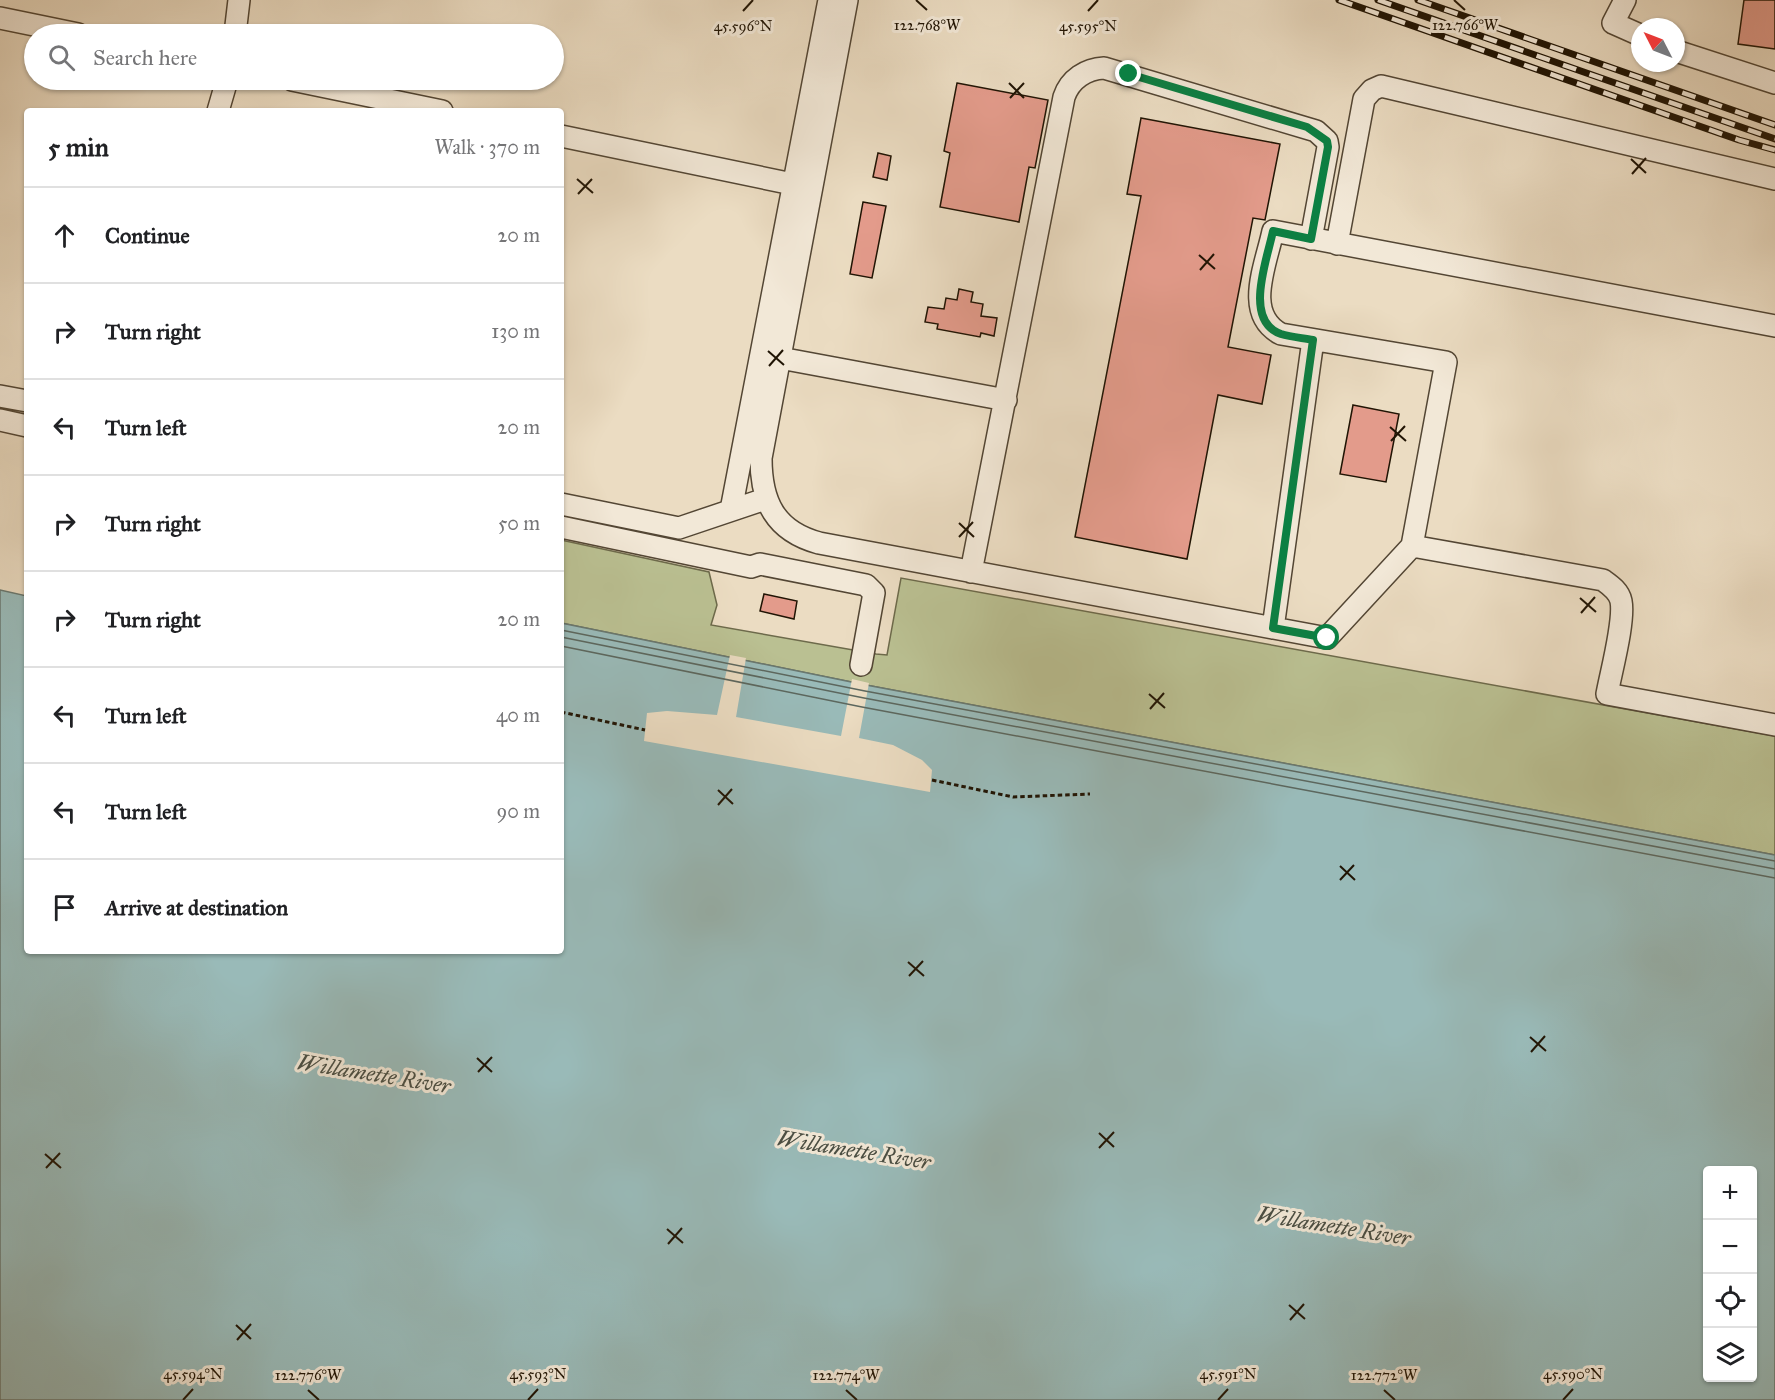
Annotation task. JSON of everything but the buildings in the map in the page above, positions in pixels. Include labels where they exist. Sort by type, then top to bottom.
[{"type":"lane","points":[[236,24],[239,0]]},
{"type":"lane","points":[[829,0],[780,358],[761,458],[765,499],[783,525],[805,539],[1327,638],[1412,546],[1446,362],[1313,340],[1274,330],[1263,320],[1259,300],[1273,231],[1775,326]]},
{"type":"lane","points":[[731,510],[847,0]]},
{"type":"lane","points":[[1625,0],[1613,23],[1631,31]]},
{"type":"lane","points":[[0,18],[29,24]]},
{"type":"lane","points":[[1685,54],[1775,83]]},
{"type":"lane","points":[[971,572],[1067,89],[1083,74],[1104,68],[1316,131],[1327,141],[1328,147],[1311,239]]},
{"type":"lane","points":[[1337,244],[1364,99],[1372,90],[1381,86],[1775,179]]},
{"type":"lane","points":[[219,108],[224,90]]},
{"type":"lane","points":[[340,90],[427,108]]},
{"type":"lane","points":[[564,137],[803,186]]},
{"type":"lane","points":[[1273,628],[1313,340]]},
{"type":"lane","points":[[780,358],[1006,400]]},
{"type":"lane","points":[[0,396],[24,400]]},
{"type":"lane","points":[[0,420],[24,425]]},
{"type":"lane","points":[[564,505],[679,528],[765,499]]},
{"type":"lane","points":[[564,528],[751,567],[760,564],[866,585],[874,593],[861,665]]},
{"type":"lane","points":[[1412,546],[1603,580],[1615,589],[1621,600],[1621,615],[1607,694],[1775,725]]},
{"type":"path","points":[[564,713],[645,730]]},
{"type":"path","points":[[932,780],[1013,797],[1090,794]]},
{"type":"green space","points":[[564,541],[709,572],[717,605],[711,625],[876,654],[887,655],[901,578],[1775,736],[1775,855],[866,685],[564,624]]},
{"type":"water","name":"Willamette River","points":[[0,590],[24,595],[24,954],[564,954],[564,624],[866,685],[1775,855],[1775,1400],[0,1400]]},
{"type":"pier","points":[[730,655],[746,658],[736,717],[841,736],[852,679],[869,683],[859,738],[893,745],[922,760],[932,770],[930,792],[644,741],[647,713],[667,711],[717,715]]},
{"type":"railway","points":[[1339,0],[1739,140],[1775,150]]},
{"type":"railway","points":[[1378,0],[1775,139]]},
{"type":"railway","points":[[1418,0],[1775,125]]},
{"type":"route","points":[[1129,74],[1307,127],[1316,131],[1327,141],[1328,147],[1311,239],[1273,231],[1259,300],[1263,320],[1274,330],[1281,334],[1313,340],[1273,628],[1327,638]]}]
